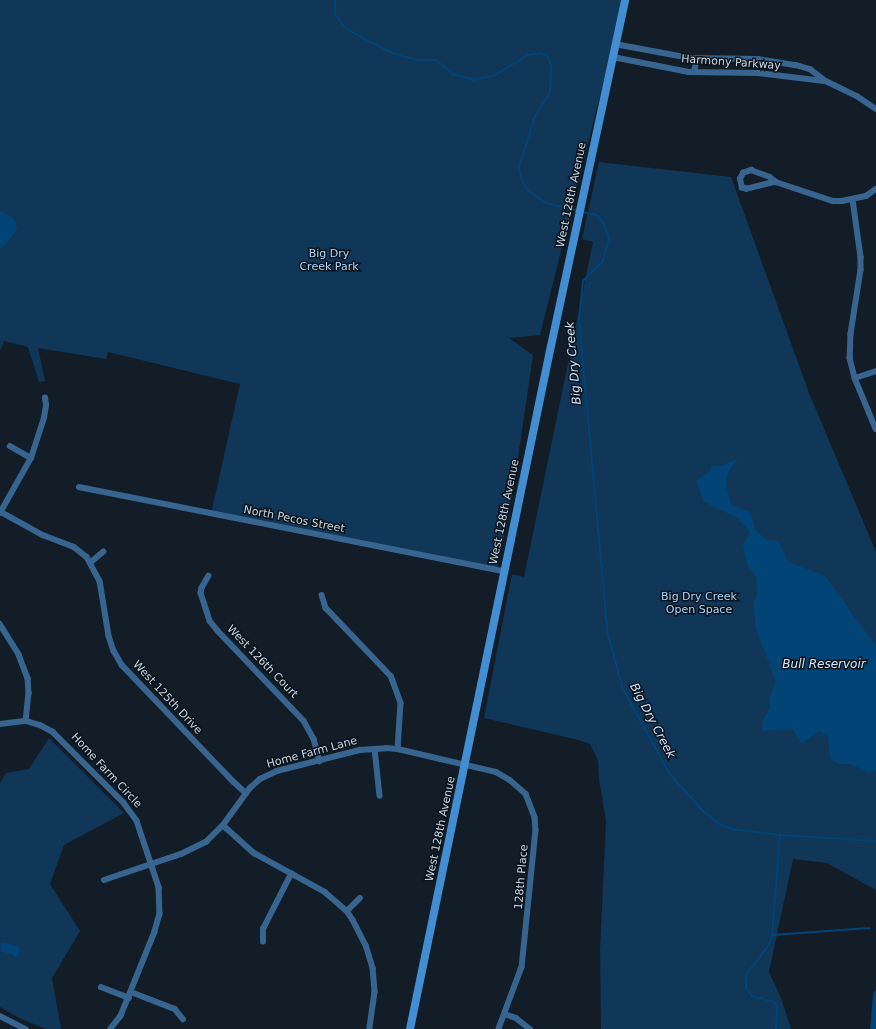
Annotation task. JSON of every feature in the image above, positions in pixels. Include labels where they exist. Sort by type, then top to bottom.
[{"type":"main road","name":"West 128th Avenue","points":[[410,1029],[504,571],[625,0]]},
{"type":"street","name":"Harmony Parkway","points":[[615,44],[697,58],[751,58],[776,61],[810,69],[826,81],[857,96],[876,109]]},
{"type":"street","name":"Harmony Parkway","points":[[613,57],[694,72],[758,73],[826,81]]},
{"type":"street","points":[[694,72],[697,58]]},
{"type":"street","points":[[776,182],[747,190],[742,188],[740,179],[743,173],[751,170],[776,182],[833,201],[853,200],[866,196],[876,189]]},
{"type":"street","points":[[853,200],[861,257],[859,288],[850,358],[854,378],[876,429]]},
{"type":"street","points":[[854,378],[876,371]]},
{"type":"street","points":[[0,512],[31,458],[44,418],[46,405],[45,398]]},
{"type":"street","points":[[10,446],[31,458]]},
{"type":"street","name":"North Pecos Street","points":[[79,487],[504,571]]},
{"type":"street","name":"West 125th Drive","points":[[0,512],[44,535],[74,547],[91,562],[100,581],[111,642],[122,665],[233,782],[246,793]]},
{"type":"street","points":[[91,562],[103,552]]},
{"type":"street","name":"West 126th Court","points":[[209,576],[202,588],[201,593],[210,621],[304,721],[314,739],[320,761]]},
{"type":"street","points":[[322,595],[326,608],[391,676],[401,703],[398,749]]},
{"type":"street","points":[[0,624],[19,655],[28,678],[29,693],[26,721],[0,724]]},
{"type":"street","name":"Home Farm Circle","points":[[26,721],[40,725],[57,735],[124,803],[137,821],[152,864],[161,897],[160,914],[155,932],[121,1016],[111,1029]]},
{"type":"street","points":[[375,748],[380,796]]},
{"type":"street","name":"Home Farm Lane","points":[[104,880],[152,864],[198,846],[212,837],[223,825],[255,783],[265,776],[277,771],[360,750],[375,748],[398,749],[465,764]]},
{"type":"street","name":"128th Place","points":[[465,764],[496,772],[510,780],[526,794],[535,817],[536,844],[526,947],[522,967],[500,1029]]},
{"type":"street","points":[[223,825],[254,853],[325,892],[347,911],[361,934],[373,968],[375,992],[370,1029]]},
{"type":"street","points":[[263,942],[263,929],[291,874]]},
{"type":"street","points":[[347,911],[360,898]]},
{"type":"street","points":[[102,987],[128,998]]},
{"type":"street","points":[[131,992],[175,1009],[183,1019]]},
{"type":"street","points":[[505,1014],[516,1018],[530,1029]]},
{"type":"street","points":[[0,1016],[26,1029]]},
{"type":"green space","name":"Big Dry Creek Park","points":[[0,0],[624,0],[540,335],[509,338],[533,355],[512,499],[497,570],[211,514],[240,384],[108,352],[106,359],[38,348],[45,381],[39,382],[28,347],[4,341],[0,351]]},
{"type":"green space","name":"Big Dry Creek Open Space","points":[[599,162],[731,177],[809,393],[876,552],[876,890],[827,863],[793,859],[769,972],[781,998],[791,1029],[601,1029],[600,949],[606,821],[599,779],[598,760],[590,744],[484,718],[512,574],[524,577],[593,242],[582,239]]},
{"type":"green space","points":[[49,738],[124,813],[64,845],[50,884],[80,931],[52,978],[61,1029],[46,1029],[19,1018],[0,1007],[0,783],[6,773],[29,769]]},
{"type":"water","points":[[0,212],[5,213],[15,220],[17,229],[6,244],[0,248]]},
{"type":"water","name":"Bull Reservoir","points":[[738,459],[729,470],[726,484],[731,505],[751,512],[755,530],[767,540],[779,541],[787,561],[825,576],[876,646],[876,771],[869,773],[851,764],[840,764],[830,759],[828,737],[819,731],[802,744],[793,729],[762,731],[763,719],[770,708],[769,698],[776,682],[756,629],[753,603],[757,595],[756,576],[748,567],[743,545],[750,532],[737,518],[704,502],[696,481],[710,471],[712,466],[720,466]]},
{"type":"water","points":[[1,942],[20,946],[18,957],[0,952]]},
{"type":"waterway","name":"Big Dry Creek","points":[[335,0],[335,14],[345,28],[395,54],[418,60],[436,60],[453,74],[474,80],[495,75],[528,55],[541,53],[547,56],[551,66],[550,92],[534,119],[519,167],[521,178],[528,191],[546,203],[578,211]]},
{"type":"waterway","name":"Big Dry Creek","points":[[582,212],[597,215],[604,224],[609,238],[603,261],[583,281],[579,319],[608,635],[623,689],[670,774],[703,811],[719,824],[732,829],[780,835],[876,841]]},
{"type":"waterway","name":"Big Dry Creek","points":[[772,935],[780,835]]},
{"type":"waterway","name":"Big Dry Creek","points":[[776,1029],[777,1007],[774,1002],[752,996],[746,988],[746,975],[769,945],[772,935],[870,928]]},
{"type":"waterway","points":[[873,1029],[876,993]]}]
